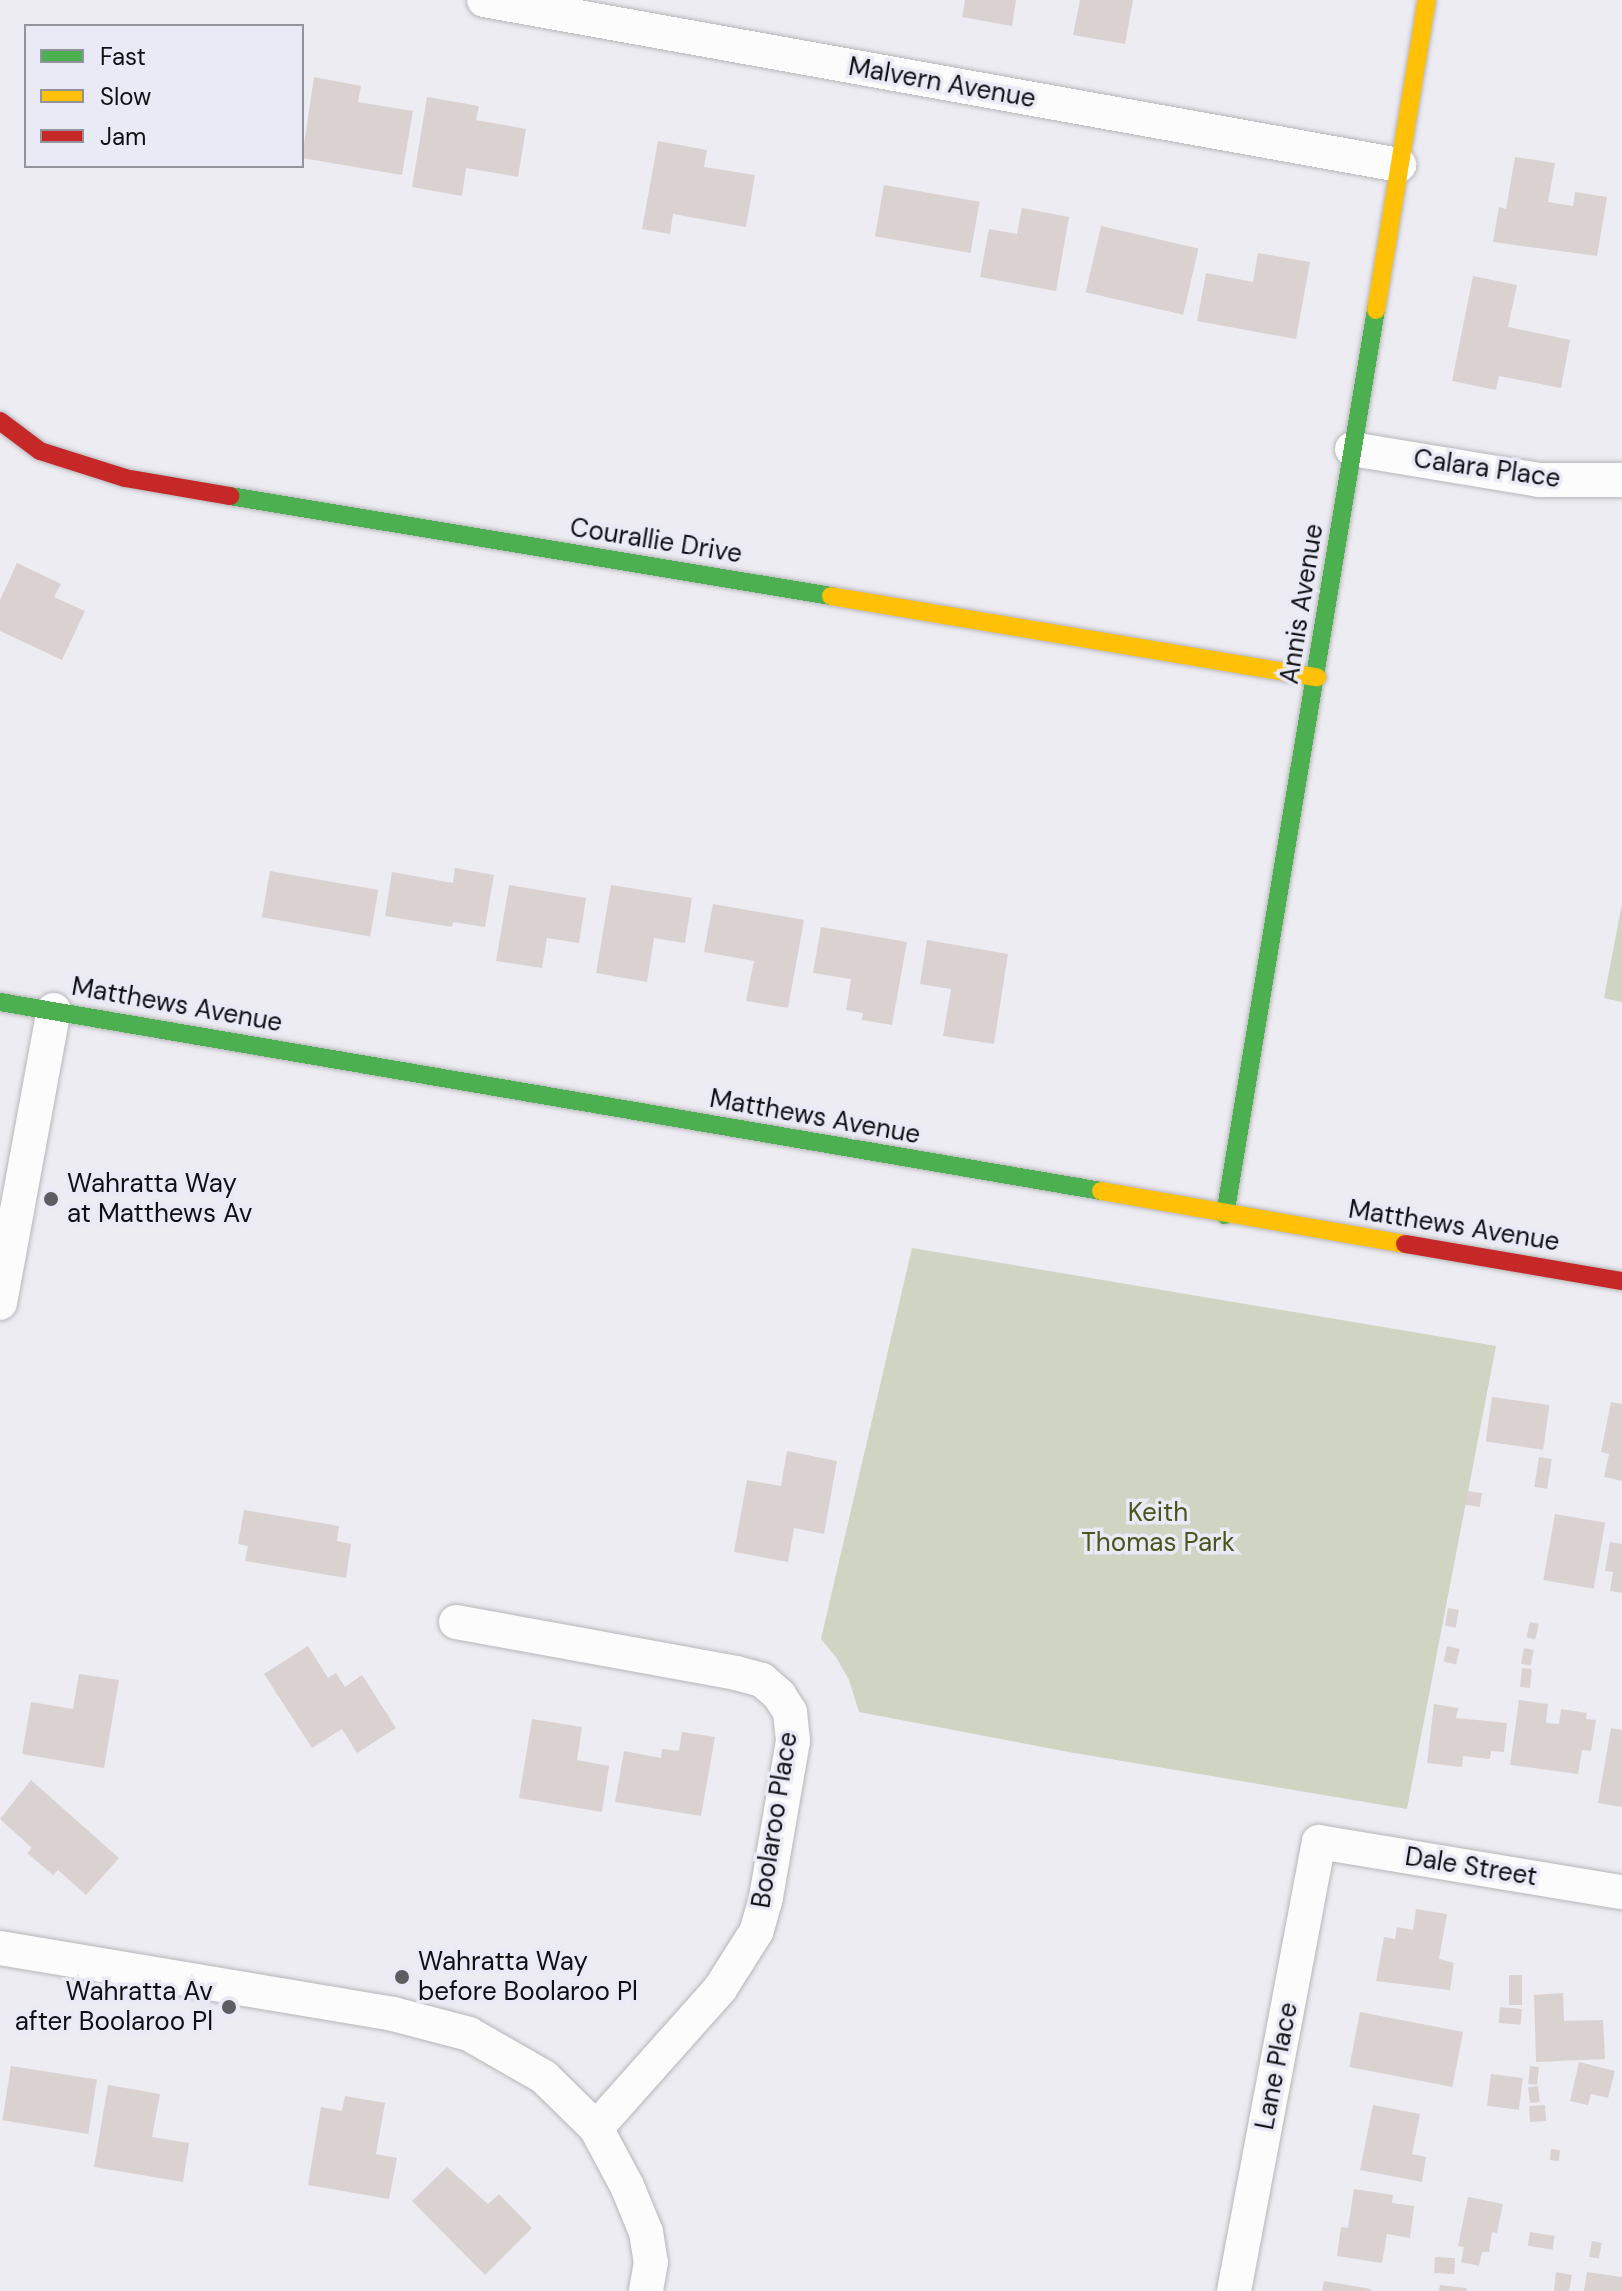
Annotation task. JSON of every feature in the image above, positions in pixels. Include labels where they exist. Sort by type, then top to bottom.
[{"type":"street","name":"Malvern Avenue","points":[[484,0],[1399,165]]},
{"type":"street","name":"Annis Avenue","points":[[1225,1215],[1317,677],[1427,0]]},
{"type":"street","name":"Courallie Drive","points":[[0,421],[40,451],[125,478],[1317,677]]},
{"type":"street","name":"Calara Place","points":[[1352,449],[1539,480],[1622,480]]},
{"type":"street","name":"Matthews Avenue","points":[[0,1002],[1622,1281]]},
{"type":"street","points":[[0,1303],[54,1010]]},
{"type":"street","name":"Boolaroo Place","points":[[456,1622],[762,1680],[779,1695],[790,1712],[793,1741],[766,1898],[756,1932],[720,1989],[596,2128]]},
{"type":"street","name":"Dale Street","points":[[1319,1842],[1622,1892]]},
{"type":"street","name":"Lane Place","points":[[1234,2291],[1319,1842]]},
{"type":"street","points":[[0,1948],[393,2014],[469,2034],[544,2077],[596,2128],[627,2186],[646,2232],[648,2276],[674,2291]]},
{"type":"green space","points":[[1622,904],[1622,1002],[1604,998]]},
{"type":"green space","name":"Keith Thomas Park","points":[[912,1248],[1496,1346],[1407,1809],[1069,1752],[859,1712],[849,1680],[821,1639]]},
{"type":"building","points":[[965,0],[1016,0],[1012,26],[962,17]]},
{"type":"building","points":[[1080,0],[1133,0],[1125,44],[1073,35]]},
{"type":"building","points":[[314,77],[361,86],[358,102],[413,111],[402,175],[304,158]]},
{"type":"building","points":[[427,97],[479,106],[476,120],[526,129],[518,177],[466,168],[462,196],[412,187]]},
{"type":"building","points":[[658,141],[707,150],[704,167],[755,175],[746,227],[673,214],[670,234],[642,229]]},
{"type":"building","points":[[1515,157],[1555,163],[1548,202],[1573,206],[1575,192],[1607,197],[1597,256],[1493,242],[1499,207],[1506,209]]},
{"type":"building","points":[[884,185],[980,202],[970,253],[875,236]]},
{"type":"building","points":[[1022,208],[1069,217],[1056,291],[980,277],[989,229],[1017,234]]},
{"type":"building","points":[[1101,226],[1198,248],[1183,315],[1086,292]]},
{"type":"building","points":[[1258,253],[1310,262],[1296,339],[1197,321],[1206,273],[1253,282]]},
{"type":"building","points":[[1473,276],[1517,285],[1508,327],[1570,340],[1561,388],[1499,376],[1496,390],[1452,381]]},
{"type":"building","points":[[17,563],[61,584],[54,597],[85,611],[62,660],[0,631],[0,600]]},
{"type":"building","points":[[455,868],[494,875],[485,927],[453,922],[452,927],[385,916],[392,872],[453,883]]},
{"type":"building","points":[[270,871],[378,890],[370,936],[262,917]]},
{"type":"building","points":[[509,885],[586,898],[579,943],[547,938],[542,968],[496,961]]},
{"type":"building","points":[[611,885],[692,898],[685,943],[654,938],[647,982],[596,973]]},
{"type":"building","points":[[713,904],[804,920],[788,1008],[746,1001],[754,961],[704,952]]},
{"type":"building","points":[[821,927],[907,942],[892,1025],[862,1020],[863,1013],[846,1010],[851,979],[813,973]]},
{"type":"building","points":[[927,940],[1008,954],[994,1044],[943,1036],[951,989],[920,984]]},
{"type":"building","points":[[1492,1397],[1549,1405],[1543,1450],[1486,1442]]},
{"type":"building","points":[[1611,1402],[1622,1404],[1622,1481],[1604,1477],[1609,1454],[1601,1452]]},
{"type":"building","points":[[787,1451],[837,1461],[824,1534],[794,1528],[788,1562],[734,1552],[747,1480],[781,1486]]},
{"type":"building","points":[[1539,1457],[1552,1459],[1547,1489],[1534,1487]]},
{"type":"building","points":[[1467,1491],[1482,1493],[1480,1507],[1465,1505]]},
{"type":"building","points":[[244,1510],[339,1526],[337,1541],[351,1544],[346,1578],[245,1561],[248,1546],[238,1544]]},
{"type":"building","points":[[1555,1514],[1605,1523],[1594,1589],[1543,1580]]},
{"type":"building","points":[[1610,1542],[1622,1544],[1622,1593],[1610,1591],[1613,1572],[1605,1571]]},
{"type":"building","points":[[1448,1608],[1459,1610],[1456,1628],[1445,1626]]},
{"type":"building","points":[[1530,1622],[1539,1624],[1535,1640],[1526,1638]]},
{"type":"building","points":[[308,1646],[328,1678],[336,1673],[345,1687],[362,1675],[396,1728],[357,1753],[342,1729],[312,1748],[264,1674]]},
{"type":"building","points":[[1447,1646],[1460,1649],[1456,1665],[1443,1662]]},
{"type":"building","points":[[1524,1648],[1534,1650],[1531,1666],[1521,1664]]},
{"type":"building","points":[[1522,1668],[1532,1669],[1530,1688],[1520,1687]]},
{"type":"building","points":[[79,1674],[119,1680],[104,1768],[22,1754],[31,1702],[73,1709]]},
{"type":"building","points":[[1519,1700],[1548,1704],[1546,1723],[1559,1724],[1561,1709],[1587,1713],[1586,1719],[1596,1720],[1591,1751],[1582,1750],[1578,1774],[1510,1765]]},
{"type":"building","points":[[1434,1704],[1458,1708],[1456,1718],[1507,1723],[1504,1752],[1491,1751],[1490,1759],[1463,1756],[1462,1767],[1427,1763]]},
{"type":"building","points":[[532,1719],[582,1727],[577,1760],[609,1766],[602,1812],[519,1798]]},
{"type":"building","points":[[1611,1728],[1622,1730],[1622,1807],[1598,1803]]},
{"type":"building","points":[[682,1732],[715,1737],[701,1816],[615,1802],[624,1751],[661,1758],[662,1749],[679,1751]]},
{"type":"building","points":[[31,1780],[119,1858],[86,1895],[58,1870],[53,1875],[27,1853],[32,1848],[0,1819]]},
{"type":"building","points":[[1416,1909],[1447,1914],[1439,1959],[1454,1963],[1450,1990],[1376,1981],[1384,1937],[1395,1939],[1397,1927],[1413,1930]]},
{"type":"building","points":[[1509,1975],[1522,1975],[1522,2005],[1509,2005]]},
{"type":"building","points":[[1563,1993],[1564,2021],[1603,2020],[1605,2059],[1536,2062],[1534,1995]]},
{"type":"building","points":[[1500,2007],[1522,2009],[1521,2025],[1499,2023]]},
{"type":"building","points":[[1360,2012],[1463,2032],[1452,2087],[1349,2067]]},
{"type":"building","points":[[1579,2062],[1615,2071],[1608,2098],[1591,2094],[1588,2105],[1570,2101]]},
{"type":"building","points":[[11,2066],[97,2080],[88,2134],[2,2120]]},
{"type":"building","points":[[1530,2066],[1539,2067],[1537,2085],[1528,2084]]},
{"type":"building","points":[[1491,2074],[1523,2078],[1519,2110],[1487,2106]]},
{"type":"building","points":[[108,2085],[160,2094],[152,2137],[189,2143],[183,2182],[94,2167]]},
{"type":"building","points":[[1538,2086],[1540,2102],[1530,2103],[1528,2087]]},
{"type":"building","points":[[345,2096],[385,2103],[376,2154],[397,2158],[389,2199],[308,2185],[321,2107],[342,2111]]},
{"type":"building","points":[[1373,2105],[1420,2114],[1412,2154],[1426,2157],[1422,2182],[1360,2170]]},
{"type":"building","points":[[1545,2105],[1546,2121],[1530,2122],[1529,2106]]},
{"type":"building","points":[[1551,2149],[1560,2150],[1559,2161],[1550,2160]]},
{"type":"building","points":[[447,2167],[488,2204],[499,2194],[532,2228],[485,2275],[412,2201]]},
{"type":"building","points":[[1354,2189],[1393,2195],[1392,2203],[1414,2206],[1410,2238],[1387,2234],[1382,2263],[1337,2256],[1341,2227],[1348,2228]]},
{"type":"building","points":[[1468,2197],[1503,2204],[1497,2233],[1492,2232],[1489,2252],[1482,2252],[1479,2266],[1461,2262],[1464,2247],[1458,2246]]},
{"type":"building","points":[[1530,2232],[1555,2236],[1553,2250],[1528,2246]]},
{"type":"building","points":[[1592,2241],[1602,2243],[1599,2259],[1589,2257]]},
{"type":"building","points":[[1435,2257],[1455,2258],[1454,2274],[1434,2273]]},
{"type":"building","points":[[1556,2272],[1572,2275],[1569,2291],[1554,2291]]},
{"type":"building","points":[[1587,2272],[1622,2277],[1622,2291],[1584,2291]]},
{"type":"building","points":[[1324,2281],[1371,2289],[1371,2291],[1322,2291]]},
{"type":"building","points":[[1440,2285],[1467,2288],[1466,2291],[1439,2291]]},
{"type":"traffic: fast","points":[[1225,1215],[1376,310]]},
{"type":"traffic: fast","points":[[230,496],[831,596]]},
{"type":"traffic: fast","points":[[0,1002],[1101,1191]]},
{"type":"traffic: slow","points":[[1376,310],[1427,0]]},
{"type":"traffic: slow","points":[[831,596],[1317,677]]},
{"type":"traffic: slow","points":[[1101,1191],[1405,1244]]},
{"type":"traffic: jam","points":[[0,421],[40,451],[125,478],[230,496]]},
{"type":"traffic: jam","points":[[1405,1244],[1622,1281]]},
{"type":"place","name":"Wahratta Way at Matthews Av","points":[[51,1199]]},
{"type":"place","name":"Wahratta Way before Boolaroo Pl","points":[[402,1977]]},
{"type":"place","name":"Wahratta Av after Boolaroo Pl","points":[[229,2007]]}]
